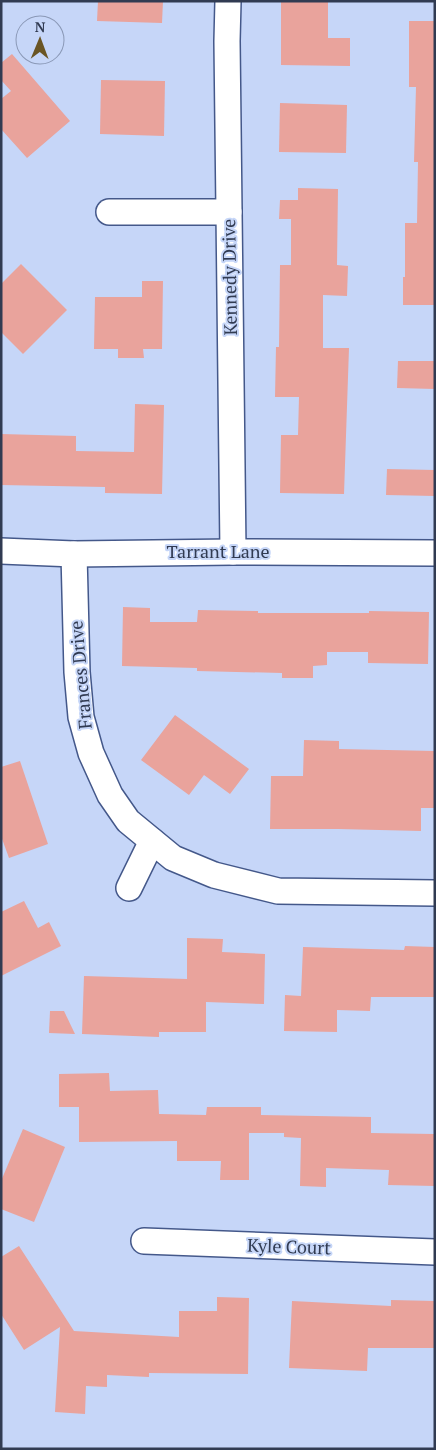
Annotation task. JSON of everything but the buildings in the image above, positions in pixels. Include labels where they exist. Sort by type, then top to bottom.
[{"type":"street","name":"Kennedy Drive","points":[[228,1],[233,552]]},
{"type":"street","points":[[109,212],[229,212]]},
{"type":"street","name":"Tarrant Lane","points":[[1,551],[74,554],[233,552],[435,553]]},
{"type":"street","name":"Frances Drive","points":[[74,554],[77,672],[81,718],[91,753],[110,795],[128,821],[173,858],[214,875],[278,891],[435,893]]},
{"type":"street","points":[[129,888],[152,841]]},
{"type":"street","name":"Kyle Court","points":[[144,1241],[435,1252]]}]
